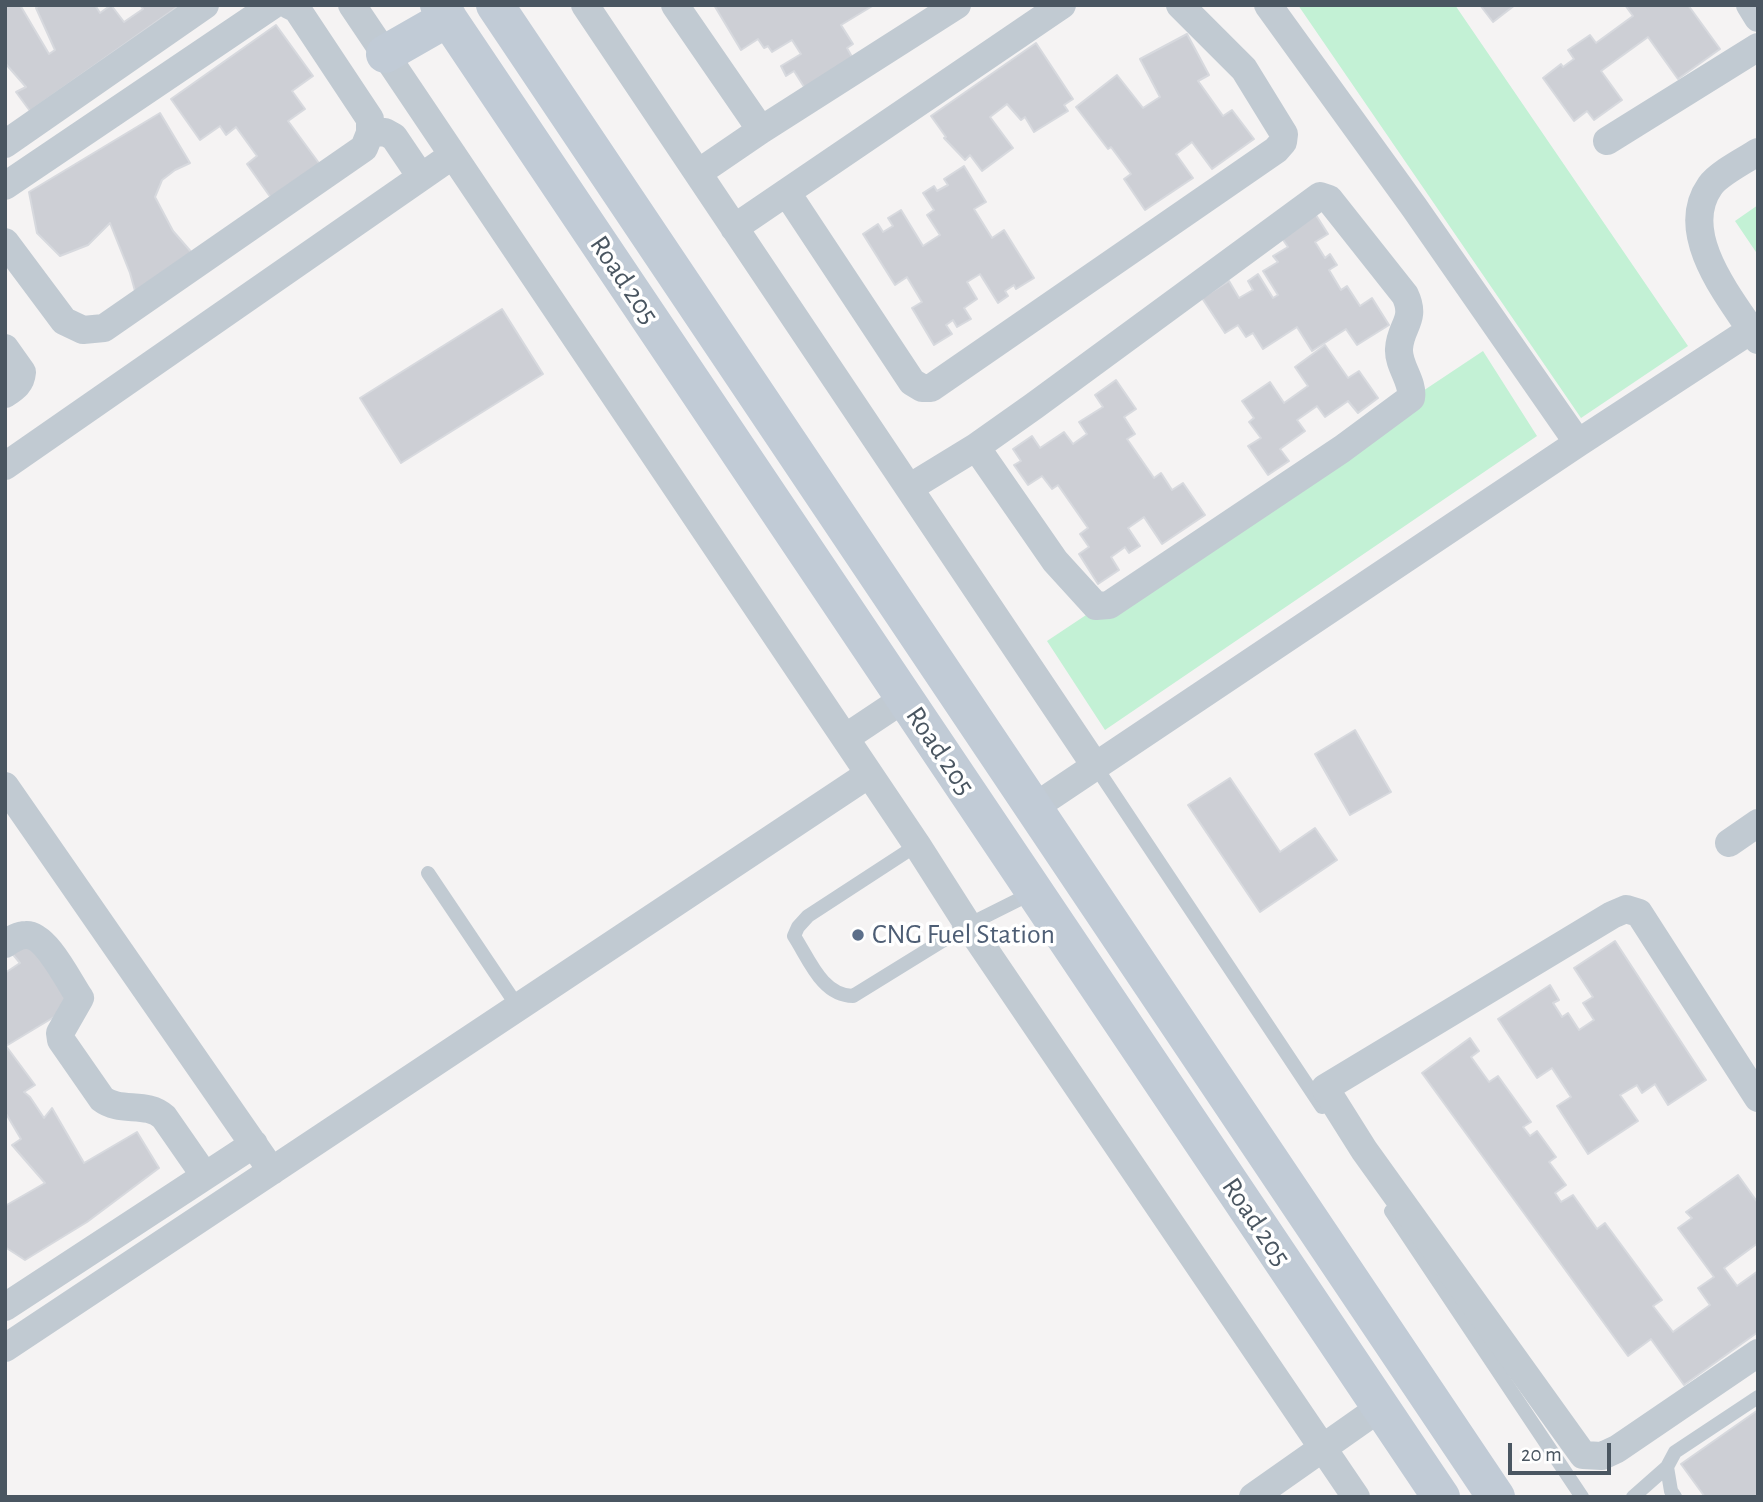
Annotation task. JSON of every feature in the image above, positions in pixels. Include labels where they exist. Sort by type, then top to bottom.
[{"type":"main road","name":"Road 205","points":[[495,5],[1496,1497]]},
{"type":"main road","points":[[385,54],[443,12]]},
{"type":"main road","name":"Road 205","points":[[443,12],[1441,1497]]},
{"type":"street","points":[[5,144],[205,5]]},
{"type":"street","points":[[5,186],[273,5]]},
{"type":"street","points":[[5,242],[64,321],[83,330],[104,328],[363,148],[370,132],[370,119],[297,9],[289,5]]},
{"type":"street","points":[[352,5],[917,845],[968,925],[1356,1497]]},
{"type":"street","points":[[586,5],[1096,767]]},
{"type":"street","points":[[675,5],[761,130]]},
{"type":"street","points":[[698,173],[957,5]]},
{"type":"street","points":[[734,228],[1062,5]]},
{"type":"street","points":[[788,192],[912,382],[922,388],[931,388],[1276,150],[1283,142],[1284,134],[1244,69],[1180,5]]},
{"type":"street","points":[[1268,5],[1422,218],[1578,443]]},
{"type":"street","points":[[1750,5],[1758,18]]},
{"type":"street","points":[[1607,141],[1758,47]]},
{"type":"street","points":[[370,132],[385,132],[394,137],[421,177]]},
{"type":"street","points":[[1033,808],[1578,443],[1754,335],[1707,259],[1698,230],[1699,205],[1711,183],[1758,152]]},
{"type":"street","points":[[5,466],[453,155]]},
{"type":"street","points":[[909,488],[976,447],[1320,196],[1329,199],[1405,295],[1409,305],[1410,316],[1399,345],[1399,353],[1412,393],[1411,398],[1342,449],[1109,605],[1096,606],[1055,561],[976,447]]},
{"type":"street","points":[[5,348],[22,372],[22,379],[16,387],[5,394]]},
{"type":"street","points":[[845,738],[905,698]]},
{"type":"street","points":[[5,1348],[869,774]]},
{"type":"street","points":[[5,786],[272,1171]]},
{"type":"street","points":[[1729,843],[1758,823]]},
{"type":"street","points":[[1758,1098],[1639,913],[1626,909],[1328,1085],[1326,1091],[1359,1153],[1583,1455],[1602,1455],[1617,1449],[1758,1353]]},
{"type":"street","points":[[5,944],[27,934],[43,942],[80,998],[60,1033],[61,1040],[102,1099],[110,1105],[157,1110],[205,1175]]},
{"type":"street","points":[[9,1297],[254,1144]]},
{"type":"street","points":[[1253,1497],[1381,1407]]},
{"type":"lane","points":[[1096,767],[1359,1153],[1582,1497]]},
{"type":"lane","points":[[917,845],[808,916],[798,927],[794,936],[829,990],[842,996],[853,996],[968,925],[1034,892]]},
{"type":"lane","points":[[428,873],[518,1007]]},
{"type":"lane","points":[[1633,1497],[1667,1467],[1675,1452],[1758,1397]]},
{"type":"lane","points":[[1667,1467],[1671,1491],[1675,1497]]},
{"type":"green space","points":[[1298,5],[1455,5],[1688,346],[1581,418]]},
{"type":"green space","points":[[1758,205],[1758,255],[1735,221]]},
{"type":"green space","points":[[1483,351],[1537,436],[1105,730],[1047,641]]},
{"type":"building","points":[[5,5],[20,5],[49,54],[55,50],[36,8],[39,5],[95,5],[100,13],[111,5],[124,22],[143,9],[140,5],[180,5],[30,111],[16,92],[26,87],[5,63]]},
{"type":"building","points":[[714,5],[874,5],[841,25],[853,44],[847,48],[856,64],[808,93],[794,71],[786,76],[781,66],[801,54],[792,40],[772,52],[768,46],[764,48],[758,39],[741,50]]},
{"type":"building","points":[[1480,5],[1515,5],[1493,22]]},
{"type":"building","points":[[1625,5],[1688,5],[1720,49],[1678,79],[1648,37],[1601,71],[1622,100],[1594,120],[1587,111],[1574,121],[1543,78],[1561,64],[1563,67],[1574,59],[1568,50],[1590,35],[1596,43],[1633,16]]},
{"type":"building","points":[[276,25],[313,76],[292,91],[305,109],[288,121],[324,170],[276,205],[247,164],[257,156],[236,127],[226,135],[220,126],[200,140],[171,99]]},
{"type":"building","points":[[1187,34],[1209,75],[1198,81],[1223,116],[1232,110],[1254,139],[1212,169],[1192,142],[1176,154],[1193,178],[1145,210],[1124,179],[1131,174],[1076,107],[1117,75],[1143,108],[1160,97],[1140,59]]},
{"type":"building","points":[[1036,43],[1073,99],[1064,105],[1068,111],[1034,132],[1025,117],[1021,120],[1007,104],[990,117],[1013,148],[982,171],[970,155],[965,160],[944,138],[946,137],[931,116]]},
{"type":"building","points":[[160,113],[190,163],[162,180],[155,197],[173,231],[193,254],[135,291],[110,223],[88,245],[60,256],[37,233],[29,192]]},
{"type":"building","points":[[964,166],[986,202],[974,209],[992,238],[1004,230],[1034,278],[1016,289],[1014,285],[1005,291],[1008,296],[998,303],[980,274],[967,282],[977,299],[964,308],[971,319],[957,327],[953,320],[946,325],[952,334],[934,345],[912,308],[922,302],[907,277],[895,285],[863,234],[878,224],[883,232],[893,226],[888,218],[901,210],[923,246],[940,235],[927,215],[934,210],[923,193],[934,186],[937,191],[948,185],[944,179]]},
{"type":"building","points":[[1314,212],[1328,234],[1315,242],[1325,258],[1330,254],[1337,265],[1329,270],[1341,290],[1347,286],[1360,306],[1372,298],[1389,325],[1357,345],[1346,329],[1312,351],[1297,327],[1263,349],[1253,333],[1246,337],[1238,325],[1225,333],[1202,298],[1229,281],[1239,298],[1253,290],[1248,281],[1258,274],[1273,298],[1278,295],[1263,271],[1278,262],[1273,256],[1288,247],[1279,234]]},
{"type":"building","points":[[502,309],[543,374],[401,463],[360,398]]},
{"type":"building","points":[[1325,345],[1348,378],[1359,371],[1378,398],[1358,413],[1348,401],[1325,417],[1317,406],[1297,420],[1305,431],[1280,449],[1289,461],[1268,475],[1248,446],[1261,438],[1249,422],[1254,418],[1242,401],[1270,382],[1284,403],[1308,386],[1295,367]]},
{"type":"building","points":[[1116,380],[1136,409],[1124,417],[1135,434],[1127,439],[1154,478],[1161,473],[1172,490],[1183,483],[1205,515],[1162,544],[1144,517],[1128,528],[1140,546],[1129,553],[1125,547],[1111,557],[1119,570],[1098,584],[1079,554],[1089,547],[1080,534],[1088,528],[1058,485],[1052,489],[1042,476],[1028,485],[1014,465],[1021,461],[1013,449],[1032,436],[1040,448],[1064,432],[1073,444],[1087,434],[1079,422],[1103,407],[1095,395]]},
{"type":"building","points":[[1355,730],[1391,792],[1350,815],[1315,754]]},
{"type":"building","points":[[1230,778],[1280,852],[1315,828],[1337,860],[1260,912],[1188,805]]},
{"type":"building","points":[[32,939],[58,977],[69,1008],[6,1046],[35,1085],[24,1092],[44,1118],[52,1108],[84,1163],[137,1132],[159,1168],[87,1222],[25,1260],[5,1247],[5,1206],[45,1183],[12,1145],[21,1139],[5,1112],[5,973],[20,963],[10,951]]},
{"type":"building","points":[[1615,941],[1706,1080],[1668,1105],[1655,1084],[1642,1093],[1637,1085],[1620,1095],[1638,1121],[1588,1154],[1557,1106],[1571,1097],[1552,1068],[1537,1078],[1498,1019],[1550,985],[1559,1000],[1553,1003],[1562,1017],[1568,1013],[1579,1030],[1594,1020],[1583,1003],[1593,997],[1574,968]]},
{"type":"building","points":[[1470,1038],[1479,1051],[1471,1057],[1489,1082],[1498,1076],[1531,1122],[1523,1127],[1530,1136],[1537,1131],[1556,1157],[1549,1162],[1566,1185],[1555,1193],[1561,1202],[1573,1195],[1597,1229],[1605,1223],[1662,1300],[1653,1306],[1673,1332],[1710,1305],[1698,1288],[1714,1277],[1678,1228],[1692,1218],[1686,1212],[1738,1175],[1758,1203],[1758,1243],[1724,1268],[1737,1286],[1758,1271],[1758,1332],[1684,1385],[1651,1339],[1628,1356],[1422,1073]]},
{"type":"building","points":[[1758,1410],[1758,1497],[1705,1497],[1681,1464]]},
{"type":"place","name":"CNG Fuel Station","points":[[858,935]]}]
